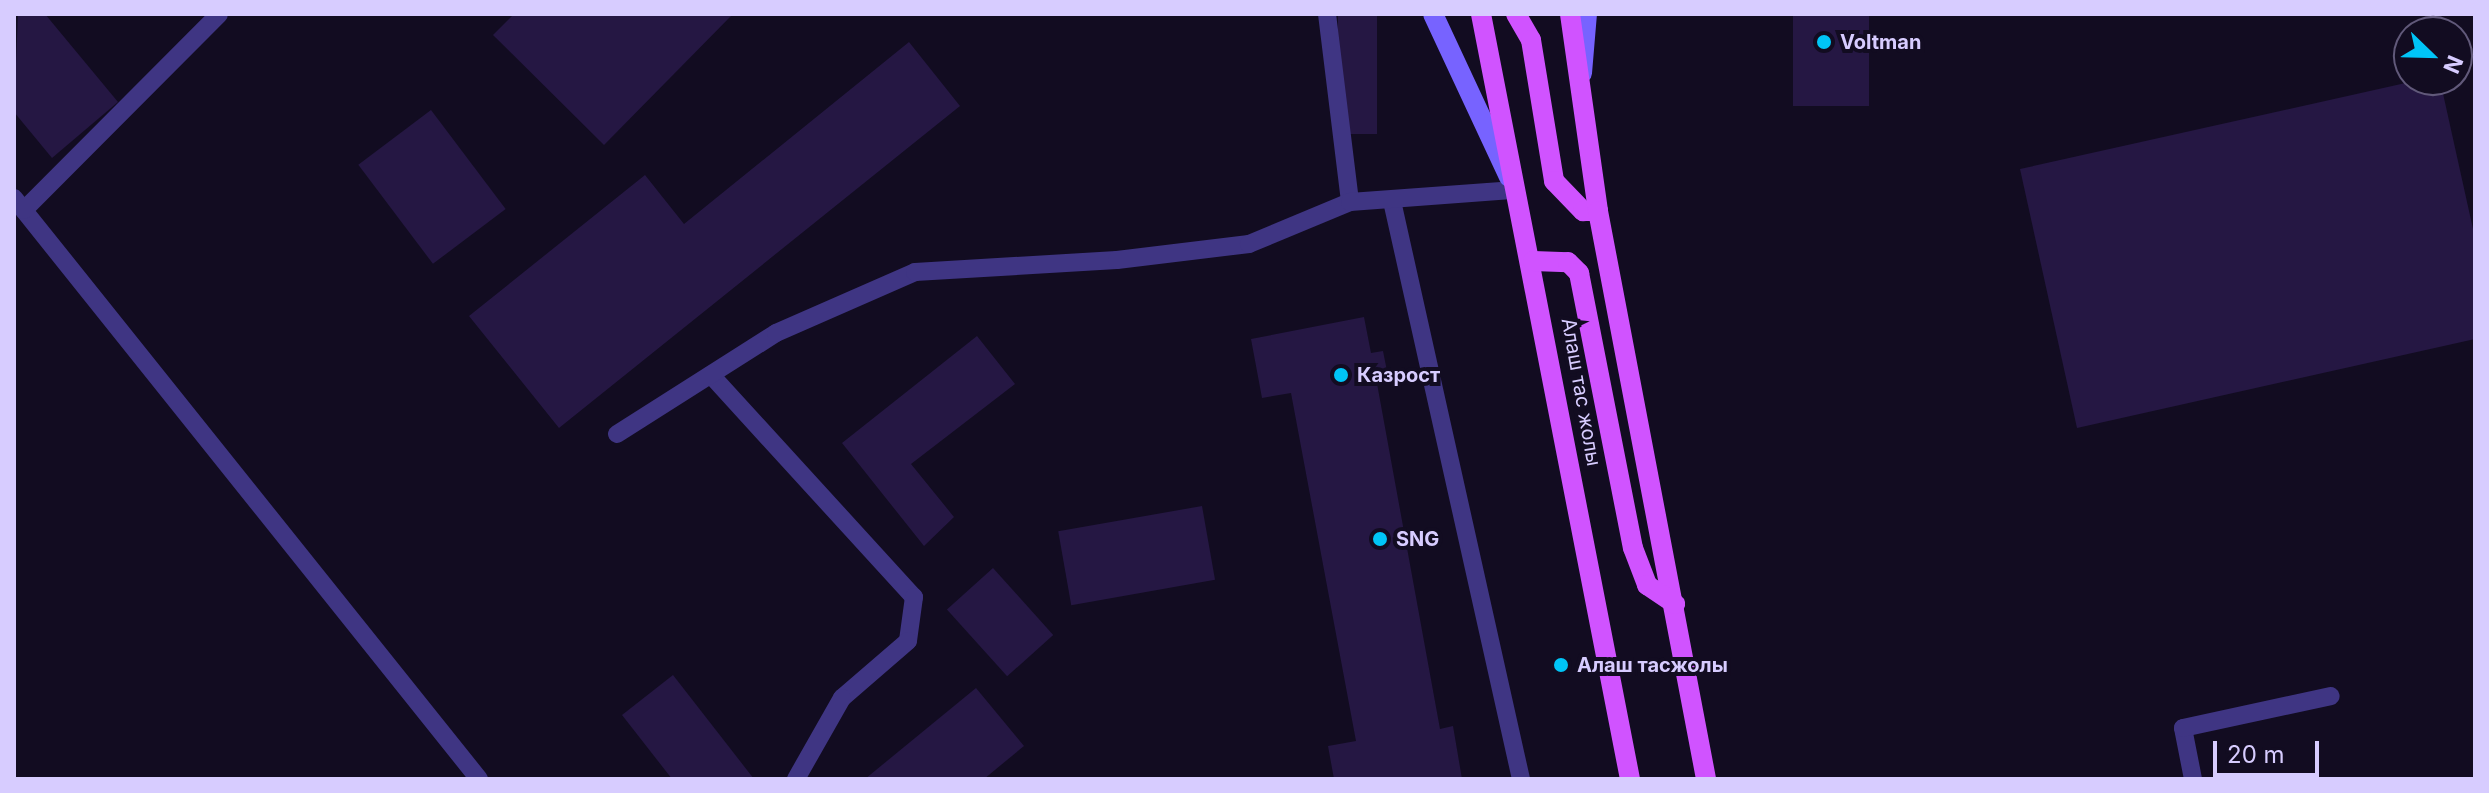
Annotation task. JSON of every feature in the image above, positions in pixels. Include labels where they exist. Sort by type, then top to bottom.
[{"type":"main road","points":[[1433,14],[1511,185]]},
{"type":"main road","name":"Алаш тас жолы","points":[[1481,14],[1511,185],[1533,261],[1630,779]]},
{"type":"main road","points":[[1516,14],[1531,40],[1554,181],[1583,211],[1598,211]]},
{"type":"main road","points":[[1570,14],[1582,81],[1598,211],[1706,779]]},
{"type":"main road","points":[[1582,81],[1587,14]]},
{"type":"main road","points":[[1533,261],[1568,262],[1579,273],[1633,548],[1647,585],[1675,604]]},
{"type":"lane","points":[[219,14],[19,204],[479,779]]},
{"type":"lane","points":[[1327,14],[1350,202]]},
{"type":"lane","points":[[617,434],[776,333],[915,272],[1117,260],[1249,244],[1350,202],[1392,201],[1511,185]]},
{"type":"lane","points":[[1392,201],[1521,779]]},
{"type":"lane","points":[[711,375],[914,597],[908,641],[842,698],[796,779]]},
{"type":"lane","points":[[2193,779],[2183,728],[2331,696]]},
{"type":"building","points":[[18,14],[45,14],[118,102],[52,158],[14,112]]},
{"type":"building","points":[[514,14],[733,14],[604,145],[493,35]]},
{"type":"building","points":[[1338,14],[1377,14],[1377,134],[1338,134]]},
{"type":"building","points":[[1793,14],[1869,14],[1869,106],[1793,106]]},
{"type":"building","points":[[909,42],[960,106],[559,428],[469,316],[645,175],[684,224]]},
{"type":"building","points":[[2393,86],[2393,96],[2444,96],[2475,238],[2475,339],[2077,428],[2020,169]]},
{"type":"building","points":[[431,110],[506,209],[433,264],[358,165]]},
{"type":"building","points":[[1364,317],[1371,353],[1383,351],[1388,376],[1376,378],[1440,729],[1453,726],[1462,779],[1334,779],[1328,746],[1356,741],[1291,393],[1262,398],[1251,339]]},
{"type":"building","points":[[977,336],[1015,384],[911,464],[954,517],[924,546],[842,443]]},
{"type":"building","points":[[1202,506],[1215,580],[1071,605],[1058,531]]},
{"type":"building","points":[[993,568],[1053,635],[1007,676],[947,609]]},
{"type":"building","points":[[673,675],[754,779],[672,779],[622,715]]},
{"type":"building","points":[[976,688],[1024,746],[984,779],[865,779]]},
{"type":"place","name":"Voltman","points":[[1824,42]]},
{"type":"place","name":"Казрост","points":[[1341,375]]},
{"type":"place","name":"SNG","points":[[1380,539]]},
{"type":"place","name":"Алаш тасжолы","points":[[1561,665]]}]
